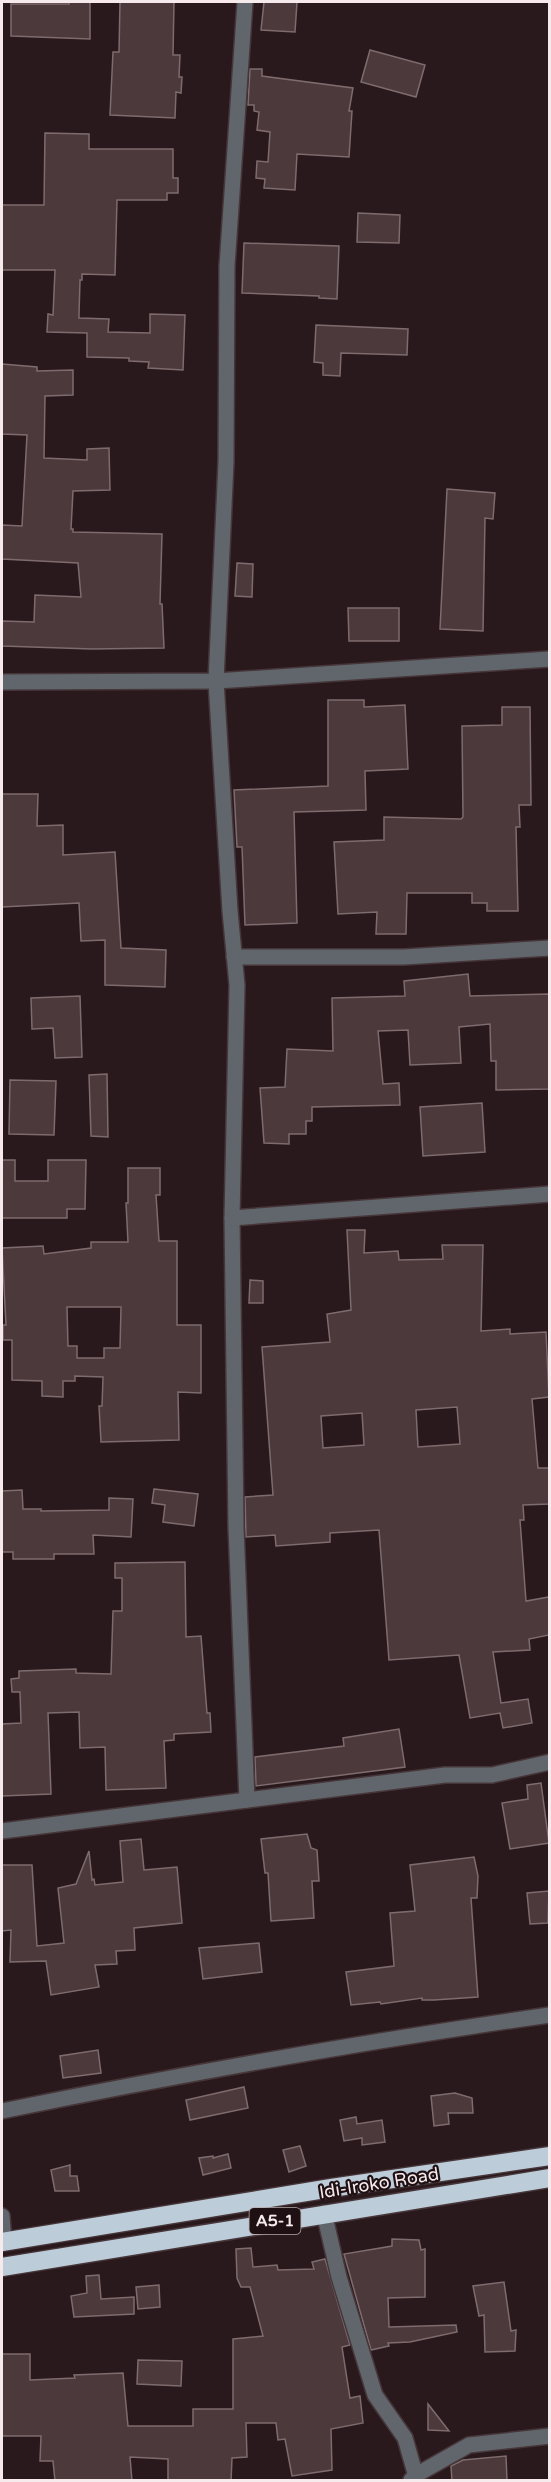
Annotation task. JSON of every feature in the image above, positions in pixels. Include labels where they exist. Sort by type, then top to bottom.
[{"type":"highway","name":"A5-1","points":[[3,2242],[331,2188],[549,2156]]},
{"type":"highway","name":"Idi-Iroko Road","points":[[2,2267],[549,2178]]},
{"type":"street","points":[[245,2],[227,266],[226,462],[216,681],[237,986],[232,1218],[236,1527],[247,1800]]},
{"type":"street","points":[[2,682],[216,681],[549,660]]},
{"type":"street","points":[[234,957],[404,957],[549,948]]},
{"type":"street","points":[[232,1218],[549,1194]]},
{"type":"street","points":[[2,1831],[445,1775],[492,1775],[549,1761]]},
{"type":"street","points":[[2,2111],[172,2077],[388,2038],[549,2015]]},
{"type":"street","points":[[324,2213],[339,2277],[375,2395],[405,2438],[415,2479],[470,2445],[549,2436]]},
{"type":"street","points":[[2,2216],[3,2242]]},
{"type":"building","points":[[69,2],[90,2],[90,39],[11,36],[11,4],[69,4]]},
{"type":"building","points":[[120,2],[174,2],[173,55],[180,55],[179,77],[182,77],[181,93],[176,92],[175,118],[110,115],[113,52],[119,52]]},
{"type":"building","points":[[264,2],[297,2],[295,32],[261,30]]},
{"type":"building","points":[[370,50],[425,65],[416,97],[361,82]]},
{"type":"building","points":[[250,69],[262,69],[262,76],[353,88],[349,111],[352,111],[349,157],[297,154],[295,190],[264,188],[265,179],[256,178],[257,161],[268,162],[270,132],[257,130],[259,112],[254,111],[254,105],[248,105]]},
{"type":"building","points":[[45,133],[89,134],[89,149],[173,149],[173,178],[178,178],[178,193],[167,193],[167,200],[117,200],[115,275],[82,274],[79,318],[109,319],[108,332],[150,333],[150,314],[185,315],[183,370],[148,368],[149,362],[129,361],[129,358],[87,357],[87,333],[47,332],[48,314],[53,315],[55,270],[2,270],[2,205],[44,205]]},
{"type":"building","points":[[358,213],[400,215],[399,243],[357,242]]},
{"type":"building","points":[[244,243],[339,246],[337,299],[319,298],[319,296],[242,293]]},
{"type":"building","points":[[316,325],[408,329],[407,355],[341,353],[340,376],[323,375],[323,363],[314,362]]},
{"type":"building","points":[[2,364],[37,367],[37,371],[73,370],[73,395],[45,396],[44,458],[87,460],[87,449],[109,448],[110,490],[73,491],[71,529],[73,532],[162,534],[160,604],[162,604],[164,648],[92,649],[2,646],[2,621],[34,622],[35,595],[81,597],[78,563],[2,559],[2,525],[22,526],[27,435],[2,434]]},
{"type":"building","points":[[447,489],[495,493],[493,519],[485,518],[483,631],[440,629]]},
{"type":"building","points":[[237,563],[253,564],[252,597],[235,596]]},
{"type":"building","points":[[348,608],[399,608],[399,641],[349,641]]},
{"type":"building","points":[[328,700],[364,700],[364,707],[405,705],[408,769],[365,771],[366,810],[294,812],[297,923],[245,925],[242,847],[237,847],[234,790],[328,786]]},
{"type":"building","points":[[502,707],[530,707],[531,805],[519,805],[520,827],[516,827],[518,911],[487,911],[487,903],[472,903],[472,893],[407,893],[406,934],[376,934],[377,912],[338,914],[334,842],[384,840],[384,817],[461,819],[463,817],[462,726],[502,725]]},
{"type":"building","points":[[2,794],[38,794],[37,826],[63,825],[63,855],[115,852],[121,948],[166,950],[165,987],[105,985],[105,940],[81,941],[79,903],[2,907]]},
{"type":"building","points":[[468,974],[470,996],[549,994],[549,1089],[496,1090],[496,1061],[491,1061],[490,1024],[459,1027],[461,1063],[410,1065],[408,1030],[378,1031],[383,1084],[399,1083],[400,1105],[312,1107],[312,1121],[306,1121],[306,1134],[289,1134],[289,1144],[264,1143],[260,1088],[285,1087],[287,1049],[333,1051],[332,998],[405,996],[404,981]]},
{"type":"building","points":[[80,996],[82,1057],[55,1058],[53,1028],[32,1029],[31,998]]},
{"type":"building","points":[[107,1074],[108,1137],[91,1136],[89,1075]]},
{"type":"building","points":[[10,1080],[56,1081],[54,1135],[9,1134]]},
{"type":"building","points":[[482,1103],[485,1152],[423,1156],[420,1107]]},
{"type":"building","points":[[2,1160],[15,1160],[15,1181],[48,1181],[48,1160],[86,1160],[85,1209],[67,1209],[67,1218],[2,1218]]},
{"type":"building","points":[[128,1168],[160,1168],[160,1195],[156,1195],[159,1241],[177,1241],[177,1325],[201,1325],[201,1393],[178,1392],[179,1440],[101,1442],[99,1406],[102,1406],[103,1377],[75,1376],[75,1381],[63,1381],[63,1397],[42,1396],[42,1381],[12,1380],[12,1340],[3,1340],[3,1325],[6,1325],[2,1248],[43,1246],[44,1254],[91,1248],[91,1242],[128,1242],[126,1203],[128,1203]],"holes":[[[67,1307],[121,1307],[120,1348],[104,1348],[104,1358],[77,1358],[77,1346],[68,1346]]]},
{"type":"building","points":[[347,1230],[365,1230],[364,1253],[398,1251],[399,1260],[443,1259],[442,1245],[483,1245],[481,1331],[510,1329],[510,1334],[546,1332],[549,1397],[532,1399],[538,1468],[549,1468],[549,1504],[523,1505],[524,1520],[520,1520],[526,1601],[549,1597],[549,1635],[529,1639],[530,1650],[493,1652],[501,1703],[528,1699],[532,1723],[503,1728],[500,1713],[470,1718],[459,1655],[389,1660],[379,1530],[330,1533],[330,1542],[276,1546],[275,1535],[246,1537],[245,1497],[273,1495],[262,1347],[330,1342],[327,1314],[351,1310]],"holes":[[[457,1407],[460,1444],[418,1447],[416,1410]],[[362,1413],[364,1445],[323,1448],[321,1416]]]},
{"type":"building","points":[[250,1280],[263,1281],[263,1303],[249,1303]]},
{"type":"building","points":[[154,1489],[198,1494],[194,1526],[163,1522],[165,1505],[152,1503]]},
{"type":"building","points":[[22,1490],[23,1509],[41,1509],[41,1511],[109,1510],[109,1498],[133,1499],[131,1537],[93,1535],[94,1554],[54,1554],[54,1559],[13,1559],[13,1552],[2,1552],[2,1491]]},
{"type":"building","points":[[185,1562],[186,1637],[201,1636],[207,1713],[210,1713],[211,1732],[174,1734],[174,1740],[164,1741],[166,1788],[106,1790],[105,1747],[80,1748],[79,1712],[48,1713],[51,1794],[2,1796],[2,1724],[21,1723],[20,1692],[12,1692],[11,1679],[19,1678],[19,1671],[76,1669],[76,1673],[111,1674],[113,1611],[122,1611],[122,1578],[115,1578],[115,1563]]},
{"type":"building","points":[[399,1729],[405,1767],[256,1786],[255,1757],[344,1746],[343,1738]]},
{"type":"building","points":[[541,1783],[549,1843],[510,1849],[502,1803],[528,1799],[527,1785]]},
{"type":"building","points":[[307,1834],[311,1848],[317,1850],[319,1881],[312,1881],[314,1918],[271,1921],[268,1873],[265,1873],[261,1839]]},
{"type":"building","points":[[141,1839],[144,1870],[177,1867],[182,1923],[134,1928],[135,1950],[116,1951],[117,1964],[95,1965],[99,1987],[51,1995],[46,1961],[10,1962],[11,1930],[2,1931],[2,1865],[32,1865],[37,1946],[64,1943],[58,1888],[76,1884],[89,1851],[92,1880],[94,1879],[95,1885],[123,1882],[120,1841]]},
{"type":"building","points":[[474,1857],[478,1876],[477,1898],[471,1898],[478,1997],[434,2000],[422,2000],[422,1998],[381,2004],[380,2002],[351,2005],[346,1972],[394,1966],[390,1913],[415,1911],[410,1865]]},
{"type":"building","points":[[549,1891],[548,1923],[530,1924],[527,1893]]},
{"type":"building","points":[[259,1943],[262,1972],[203,1979],[199,1948]]},
{"type":"building","points":[[98,2050],[101,2073],[63,2078],[60,2056]]},
{"type":"building","points":[[244,2087],[248,2108],[190,2120],[186,2100]]},
{"type":"building","points":[[455,2093],[472,2098],[473,2113],[448,2113],[449,2124],[434,2126],[431,2096]]},
{"type":"building","points":[[356,2117],[357,2124],[382,2120],[385,2142],[362,2145],[362,2138],[344,2141],[340,2120]]},
{"type":"building","points":[[300,2146],[306,2166],[289,2172],[283,2150]]},
{"type":"building","points":[[228,2154],[231,2168],[203,2175],[199,2158],[213,2156],[213,2158]]},
{"type":"building","points":[[70,2165],[70,2176],[77,2176],[79,2191],[55,2191],[51,2170]]},
{"type":"building","points":[[392,2239],[419,2240],[421,2250],[425,2249],[425,2297],[388,2298],[389,2327],[456,2325],[457,2332],[410,2342],[388,2343],[389,2346],[371,2350],[344,2254],[392,2246]]},
{"type":"building","points":[[251,2248],[253,2267],[277,2265],[278,2270],[314,2269],[312,2262],[325,2259],[350,2345],[342,2347],[350,2398],[360,2396],[363,2423],[331,2429],[332,2470],[292,2476],[285,2439],[278,2440],[276,2423],[246,2423],[247,2457],[232,2458],[231,2481],[168,2481],[168,2459],[130,2457],[132,2481],[55,2481],[53,2461],[40,2461],[41,2436],[2,2436],[2,2354],[30,2354],[30,2380],[123,2373],[128,2426],[193,2426],[193,2409],[233,2409],[233,2339],[263,2336],[250,2287],[241,2287],[237,2278],[236,2249]]},
{"type":"building","points":[[99,2275],[101,2299],[134,2297],[134,2314],[74,2317],[71,2296],[87,2293],[86,2276]]},
{"type":"building","points":[[504,2282],[511,2331],[516,2330],[515,2351],[485,2352],[484,2315],[479,2316],[473,2286]]},
{"type":"building","points":[[159,2285],[160,2307],[138,2309],[136,2287]]},
{"type":"building","points":[[138,2360],[182,2361],[181,2386],[137,2384]]},
{"type":"building","points":[[428,2404],[449,2431],[428,2430]]},
{"type":"building","points":[[506,2456],[507,2481],[452,2481],[451,2466],[463,2460]]}]
